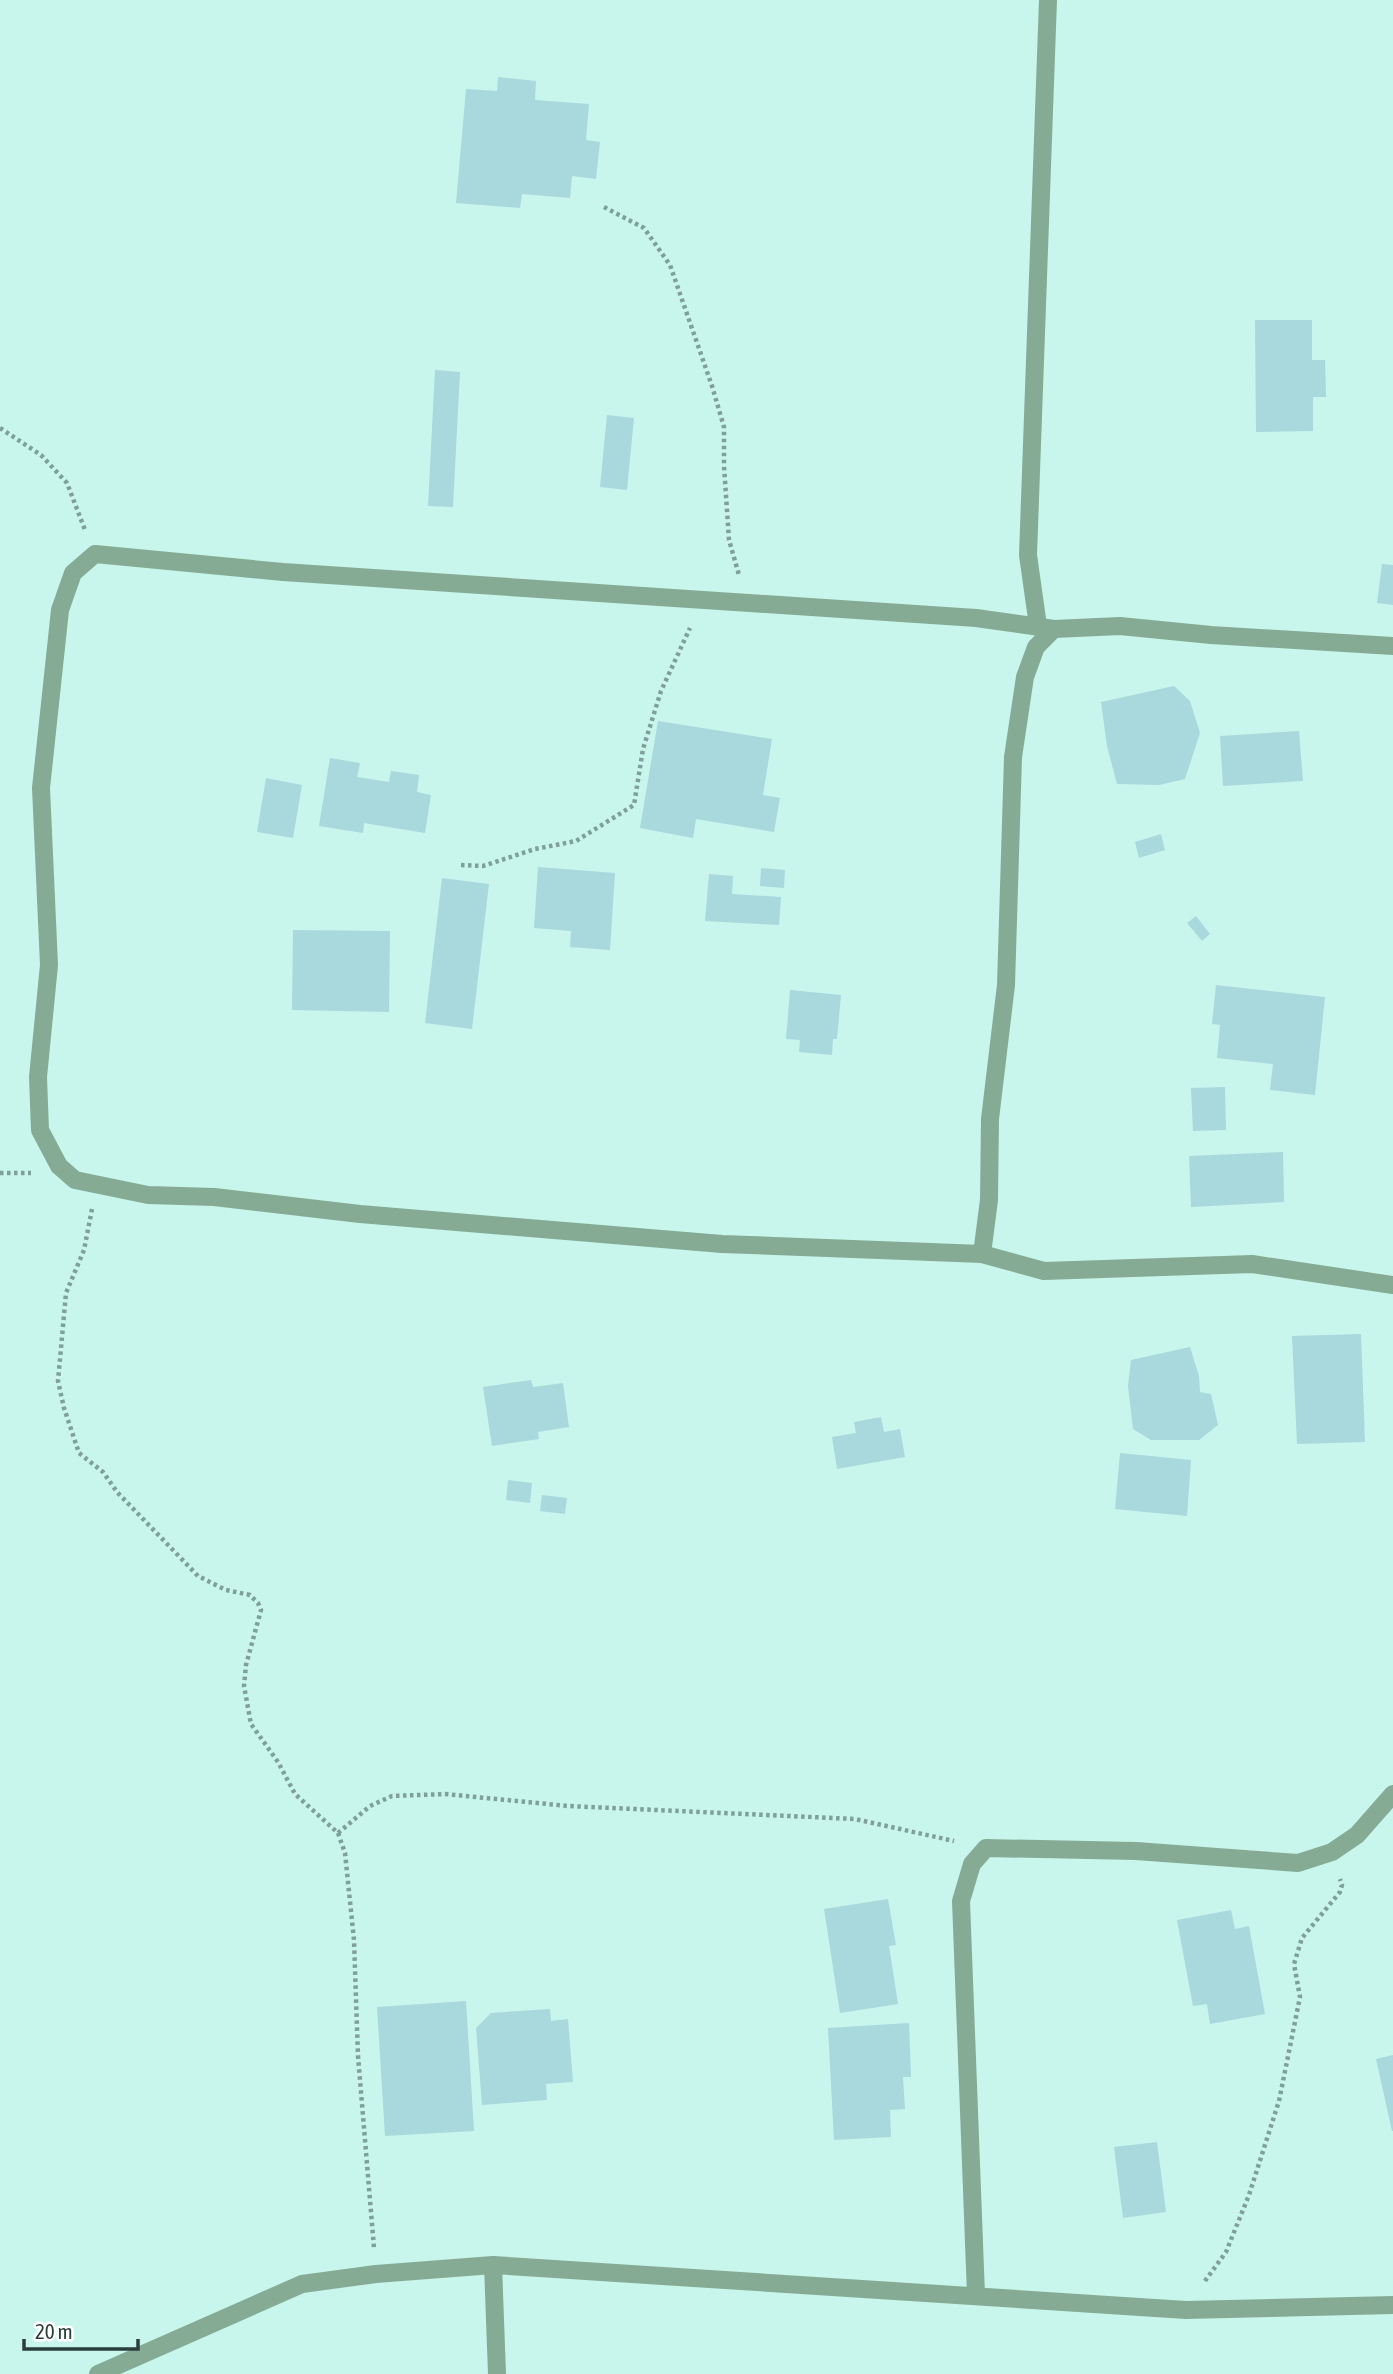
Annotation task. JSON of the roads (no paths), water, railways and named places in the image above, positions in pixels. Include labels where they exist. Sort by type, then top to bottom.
[{"type":"street","points":[[982,1254],[989,1200],[990,1119],[1006,985],[1013,757],[1025,677],[1046,628],[1028,555],[1048,0]]},
{"type":"street","points":[[1393,646],[1211,635],[1120,626],[1046,628],[976,618],[283,572],[94,554],[73,573],[60,610],[41,788],[49,965],[38,1077],[40,1130],[59,1166],[75,1180],[148,1195],[214,1197],[360,1214],[708,1243],[982,1254],[1044,1271],[1252,1264],[1393,1285]]},
{"type":"street","points":[[976,2295],[961,1901],[972,1864],[986,1848],[1136,1851],[1298,1863],[1332,1852],[1357,1835],[1393,1794]]},
{"type":"street","points":[[493,2265],[497,2374]]},
{"type":"street","points":[[98,2374],[302,2284],[376,2274],[493,2265],[1186,2310],[1393,2305]]}]
